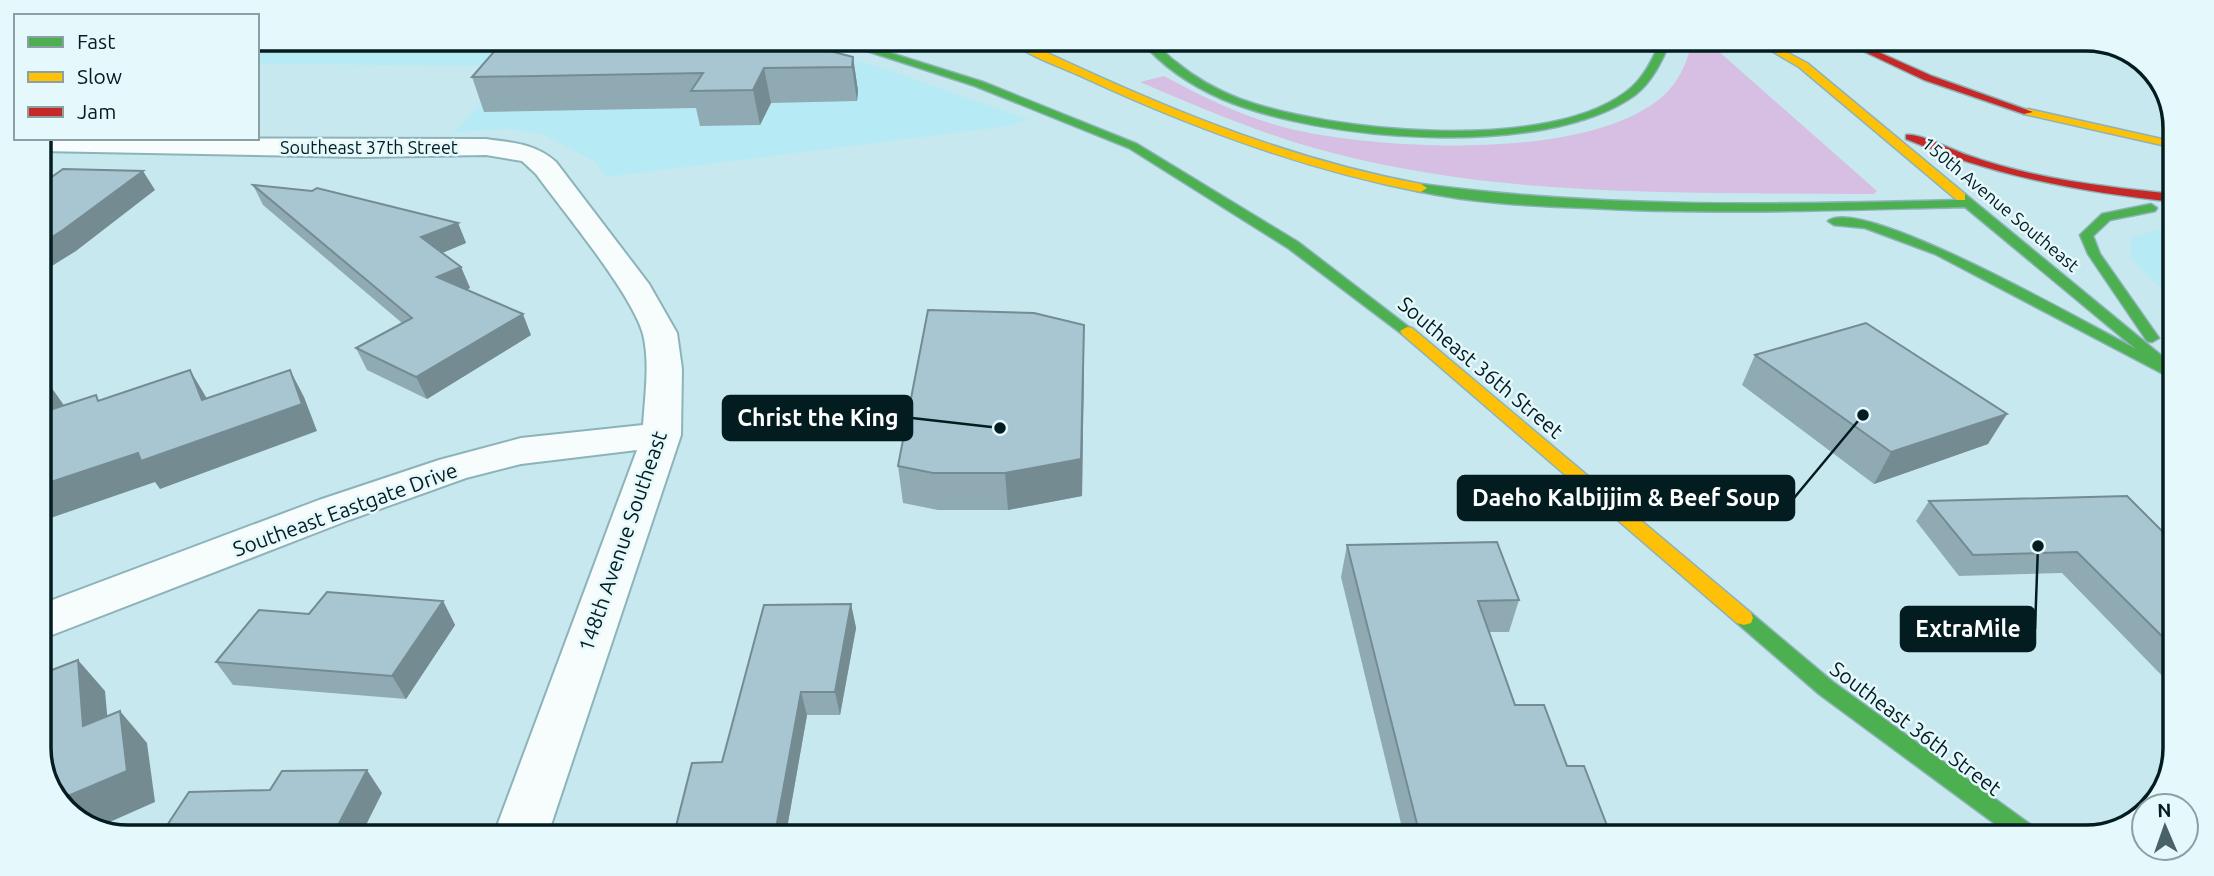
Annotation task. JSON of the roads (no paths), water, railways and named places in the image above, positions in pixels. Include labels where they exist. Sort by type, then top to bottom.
[{"type":"main road","name":"Southeast 36th Street","points":[[873,51],[979,84],[1133,146],[1293,245],[1398,323],[1826,688],[2014,825]]},
{"type":"main road","points":[[1036,51],[1142,102],[1229,137],[1304,162],[1383,182],[1539,201],[1748,208],[1997,202]]},
{"type":"main road","points":[[1155,51],[1188,77],[1242,103],[1345,126],[1425,132],[1481,132],[1546,125],[1587,114],[1620,100],[1641,84],[1656,66],[1662,51]]},
{"type":"main road","name":"150th Avenue Southeast","points":[[1778,51],[1803,65],[2163,363]]},
{"type":"main road","points":[[1799,51],[1803,65]]},
{"type":"main road","points":[[1868,51],[1914,73],[2027,113],[2107,133],[2163,143]]},
{"type":"main road","points":[[1858,111],[1934,149],[2024,180],[2057,187],[2163,200]]},
{"type":"main road","points":[[2066,202],[2163,201]]},
{"type":"main road","points":[[2163,203],[2112,214],[2092,223],[2086,234],[2094,254],[2163,356]]},
{"type":"main road","points":[[1748,208],[1867,226],[1940,251],[2163,366]]},
{"type":"street","name":"Southeast 37th Street","points":[[51,143],[362,149],[486,147],[531,154]]},
{"type":"street","name":"148th Avenue Southeast","points":[[524,825],[662,435],[664,369],[660,333],[637,291],[546,168],[531,154]]},
{"type":"street","name":"Southeast Eastgate Drive","points":[[51,618],[334,510],[453,469],[521,452],[662,435]]},
{"type":"place","name":"Daeho Kalbijjim & Beef Soup","points":[[1863,415]]},
{"type":"place","name":"Christ the King","points":[[1000,428]]},
{"type":"place","name":"ExtraMile","points":[[2038,546]]}]
